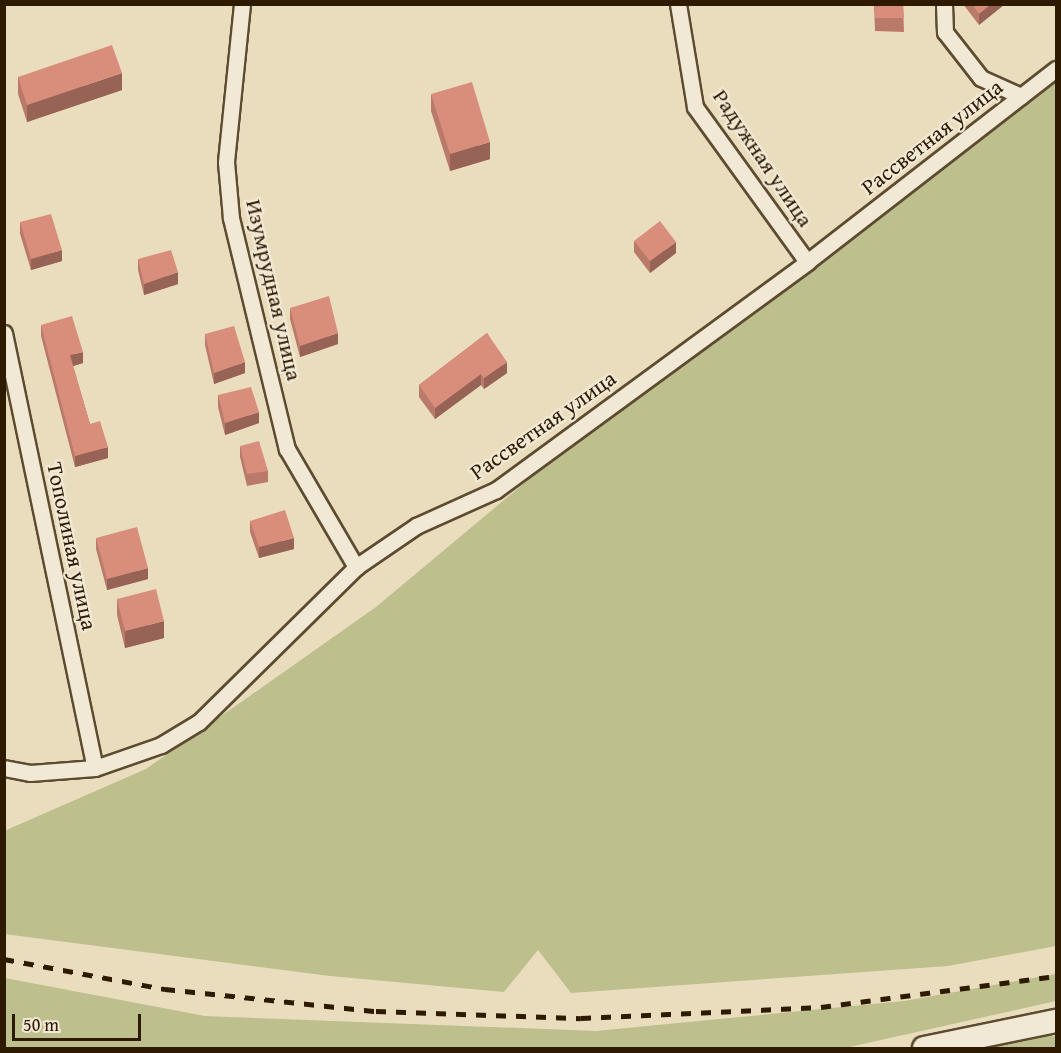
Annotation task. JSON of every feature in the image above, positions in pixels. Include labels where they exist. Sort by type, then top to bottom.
[{"type":"street","name":"Изумрудная улица","points":[[242,4],[226,162],[231,219],[287,449],[356,567]]},
{"type":"street","name":"Радужная улица","points":[[678,4],[695,106],[807,262]]},
{"type":"street","points":[[944,4],[945,32],[981,78],[1021,96]]},
{"type":"street","name":"Рассветная улица","points":[[4,768],[30,773],[95,768],[161,745],[198,722],[356,567],[416,526],[496,490],[807,262],[1056,69]]},
{"type":"street","name":"Тополиная улица","points":[[4,333],[95,768]]},
{"type":"street","points":[[924,1048],[1056,1021]]},
{"type":"green space","points":[[1056,80],[1056,946],[948,966],[571,993],[538,950],[504,992],[330,976],[4,934],[4,831],[146,769],[376,607],[607,414]]},
{"type":"green space","points":[[1056,974],[1056,1001],[845,1048],[5,1048],[5,978],[205,1016],[596,1031],[904,1001]]},
{"type":"green space","points":[[1046,1035],[1056,1036],[1056,1048],[984,1048]]},
{"type":"building","points":[[875,4],[903,4],[904,18],[875,18]]},
{"type":"building","points":[[972,4],[991,4],[979,14]]},
{"type":"building","points":[[112,45],[122,73],[27,105],[18,77]]},
{"type":"building","points":[[472,82],[490,142],[450,154],[431,94]]},
{"type":"building","points":[[51,214],[62,250],[31,259],[20,222]]},
{"type":"building","points":[[660,221],[676,242],[650,261],[634,241]]},
{"type":"building","points":[[171,250],[178,272],[144,284],[138,259]]},
{"type":"building","points":[[329,296],[338,333],[300,346],[290,308]]},
{"type":"building","points":[[72,316],[83,352],[70,355],[90,424],[100,421],[108,447],[75,456],[41,325]]},
{"type":"building","points":[[234,326],[245,362],[214,373],[205,334]]},
{"type":"building","points":[[487,333],[507,362],[484,378],[481,374],[435,408],[419,385]]},
{"type":"building","points":[[251,387],[259,412],[225,423],[218,395]]},
{"type":"building","points":[[259,441],[268,471],[247,474],[240,446]]},
{"type":"building","points":[[285,510],[294,538],[259,547],[250,521]]},
{"type":"building","points":[[137,527],[148,568],[107,579],[96,538]]},
{"type":"building","points":[[156,589],[164,621],[125,631],[117,599]]},
{"type":"railway","points":[[4,959],[165,989],[376,1011],[581,1018],[821,1007],[1056,976]]}]
